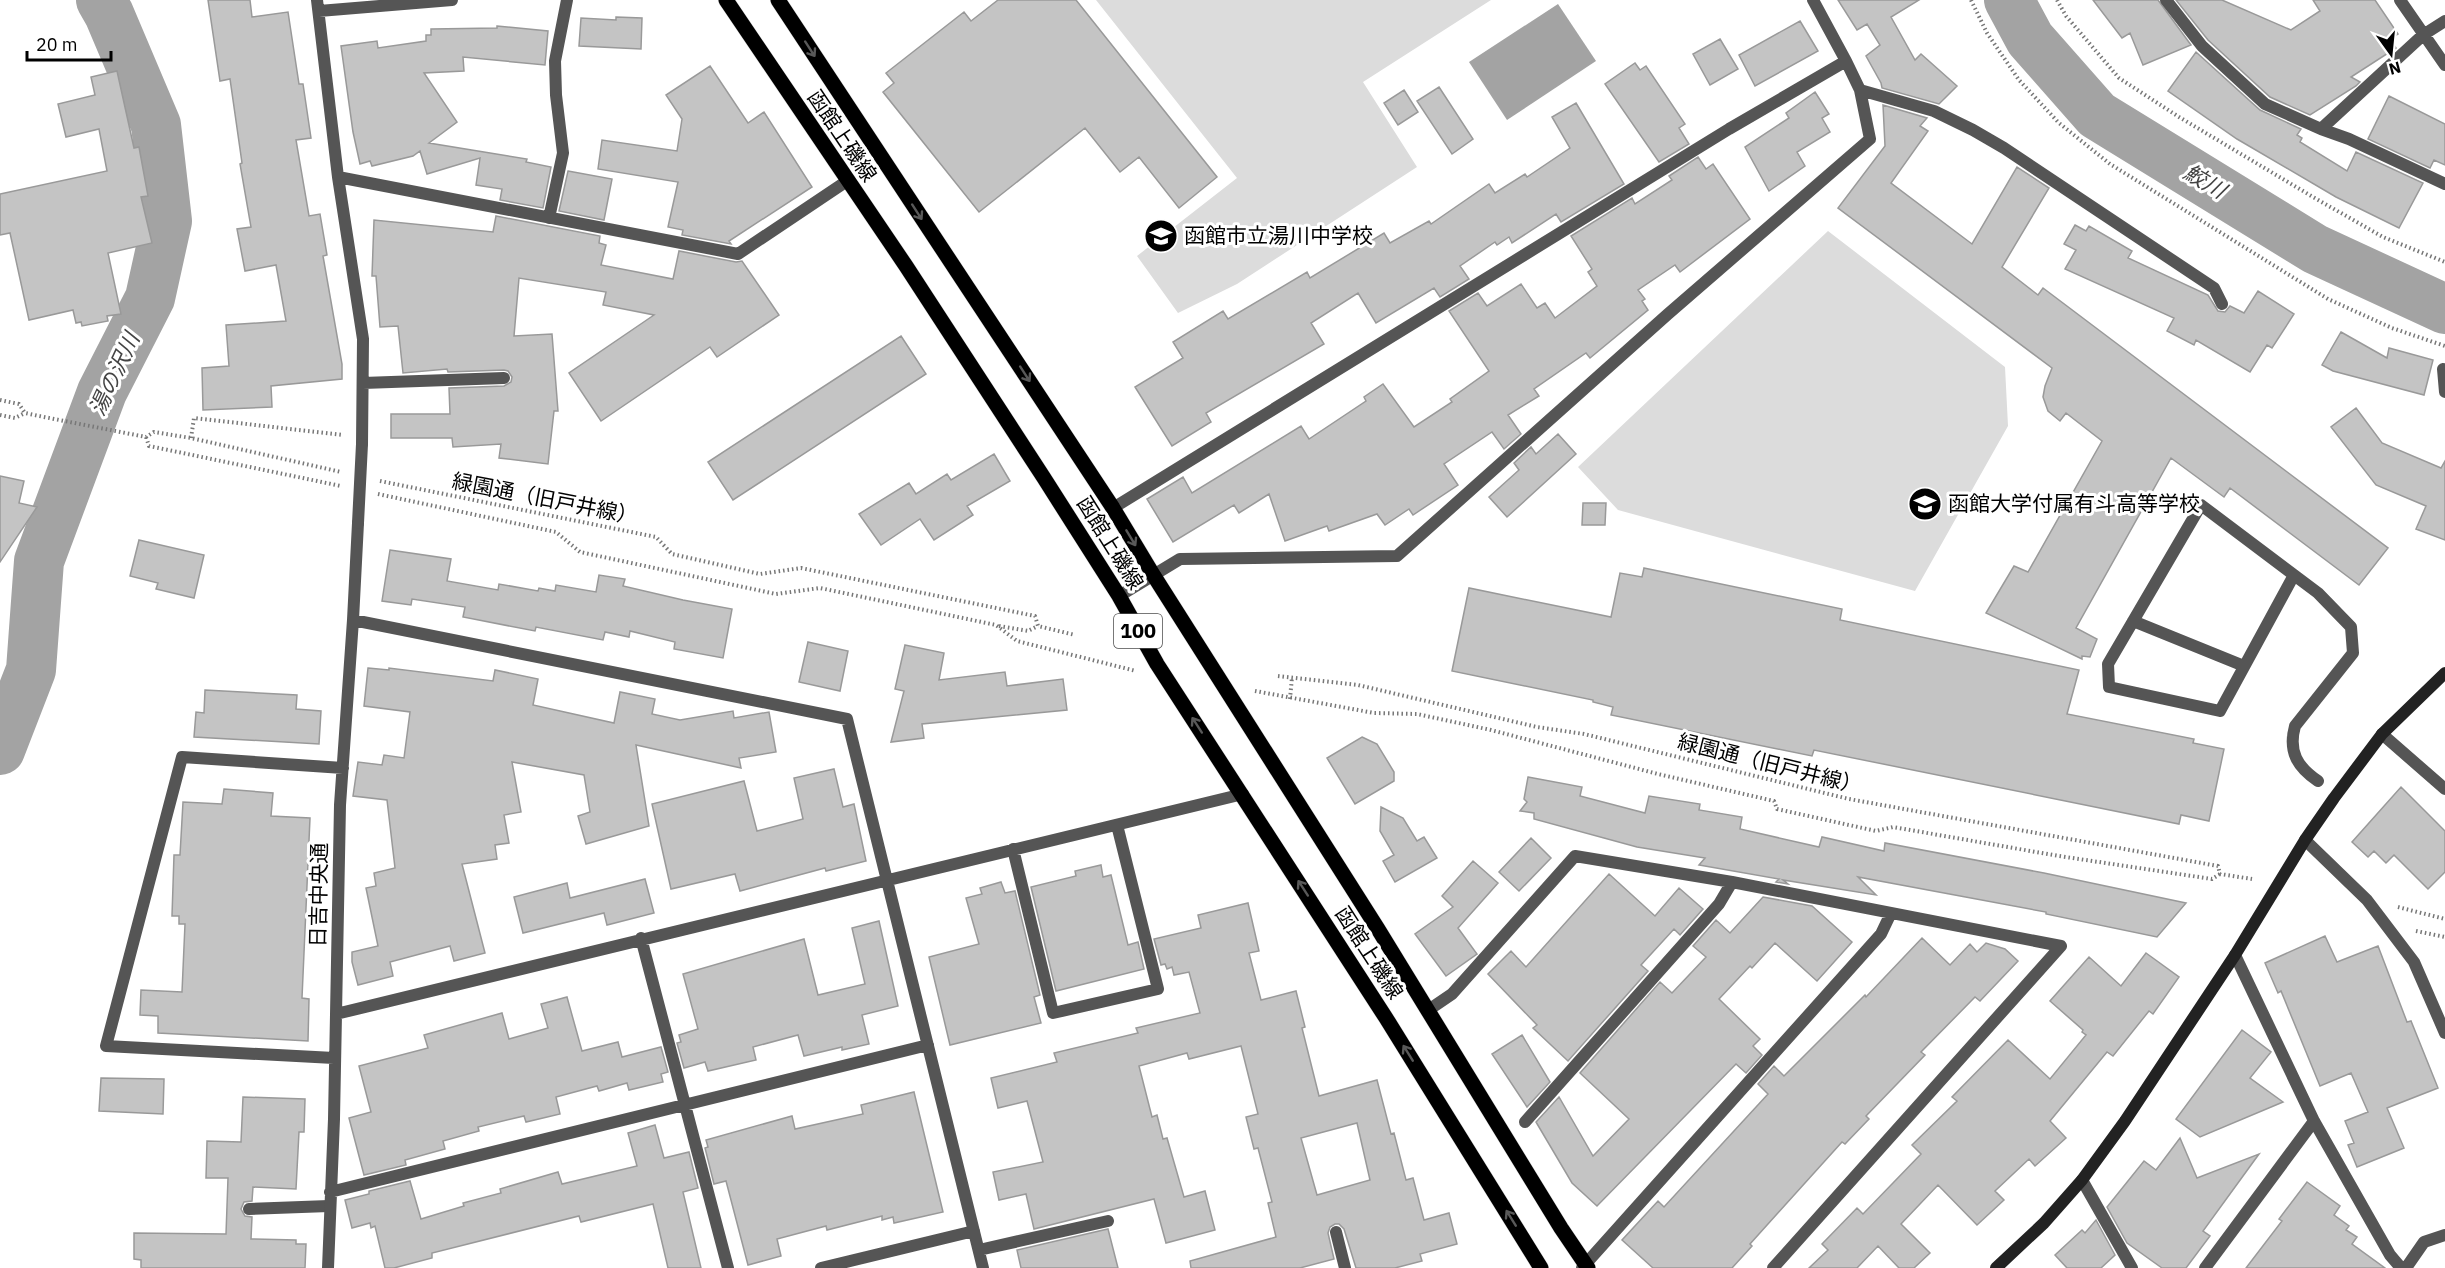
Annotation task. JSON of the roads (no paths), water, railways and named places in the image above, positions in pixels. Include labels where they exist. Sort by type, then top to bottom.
[{"type":"main road","name":"函館上磯線","points":[[726,0],[912,275],[1119,596],[1157,664],[1386,1018],[1541,1268]]},
{"type":"main road","name":"函館上磯線","points":[[778,0],[1113,508],[1372,919],[1585,1266]]},
{"type":"street","points":[[318,5],[452,0]]},
{"type":"street","points":[[549,218],[563,153],[556,95],[555,62],[567,0]]},
{"type":"street","points":[[1119,596],[1180,559],[1397,556],[1668,314],[1870,139],[1860,90],[1814,0]]},
{"type":"street","points":[[2166,0],[2202,46],[2265,104],[2349,139],[2445,184]]},
{"type":"street","points":[[2400,0],[2445,65]]},
{"type":"street","name":"日吉中央通","points":[[318,5],[338,177],[363,339],[362,444],[343,768],[328,1268]]},
{"type":"street","points":[[2321,129],[2423,35],[2445,21]]},
{"type":"street","points":[[1113,508],[1729,129],[1846,62]]},
{"type":"street","points":[[1860,90],[1934,111],[2004,148],[2214,288],[2222,304]]},
{"type":"street","points":[[338,177],[738,254],[847,180]]},
{"type":"street","points":[[2443,369],[2445,392]]},
{"type":"street","points":[[363,383],[504,378]]},
{"type":"street","points":[[2294,575],[2220,711],[2109,687],[2108,664],[2201,505],[2318,593],[2351,627],[2353,653],[2295,726],[2293,734],[2298,764],[2318,781]]},
{"type":"street","points":[[353,620],[847,718],[983,1268]]},
{"type":"street","points":[[2133,621],[2244,666]]},
{"type":"street","points":[[1996,1268],[2044,1223],[2082,1180],[2125,1121],[2235,955],[2305,840],[2382,734],[2445,673]]},
{"type":"street","points":[[2382,734],[2445,789]]},
{"type":"street","points":[[334,1058],[106,1046],[182,757],[343,768]]},
{"type":"street","points":[[336,1014],[641,938],[1243,794]]},
{"type":"street","points":[[1013,849],[1053,1012],[1146,992],[1158,989],[1117,825]]},
{"type":"street","points":[[2305,840],[2367,900],[2414,962],[2445,1033]]},
{"type":"street","points":[[1427,1011],[1452,994],[1575,856],[1732,882],[2061,946],[1773,1268]]},
{"type":"street","points":[[1525,1122],[1719,904],[1732,882]]},
{"type":"street","points":[[1585,1266],[1881,934],[1891,913]]},
{"type":"street","points":[[641,938],[728,1268]]},
{"type":"street","points":[[2235,955],[2314,1121],[2390,1255],[2403,1268],[2424,1242],[2445,1235]]},
{"type":"street","points":[[330,1192],[928,1045]]},
{"type":"street","points":[[2205,1268],[2314,1121]]},
{"type":"street","points":[[2082,1180],[2132,1268]]},
{"type":"street","points":[[249,1209],[329,1206]]},
{"type":"street","points":[[979,1250],[1108,1221]]},
{"type":"street","points":[[820,1268],[974,1231]]},
{"type":"street","points":[[1336,1232],[1345,1268]]},
{"type":"waterway","name":"湯の沢川","points":[[0,750],[31,670],[39,561],[102,392],[150,298],[167,221],[156,125],[101,0]]},
{"type":"waterway","name":"鮫川","points":[[2009,0],[2030,39],[2097,115],[2315,249],[2445,309]]},
{"type":"place","name":"函館市立湯川中学校","points":[[1161,236]]},
{"type":"place","name":"函館大学付属有斗高等学校","points":[[1925,504]]}]
